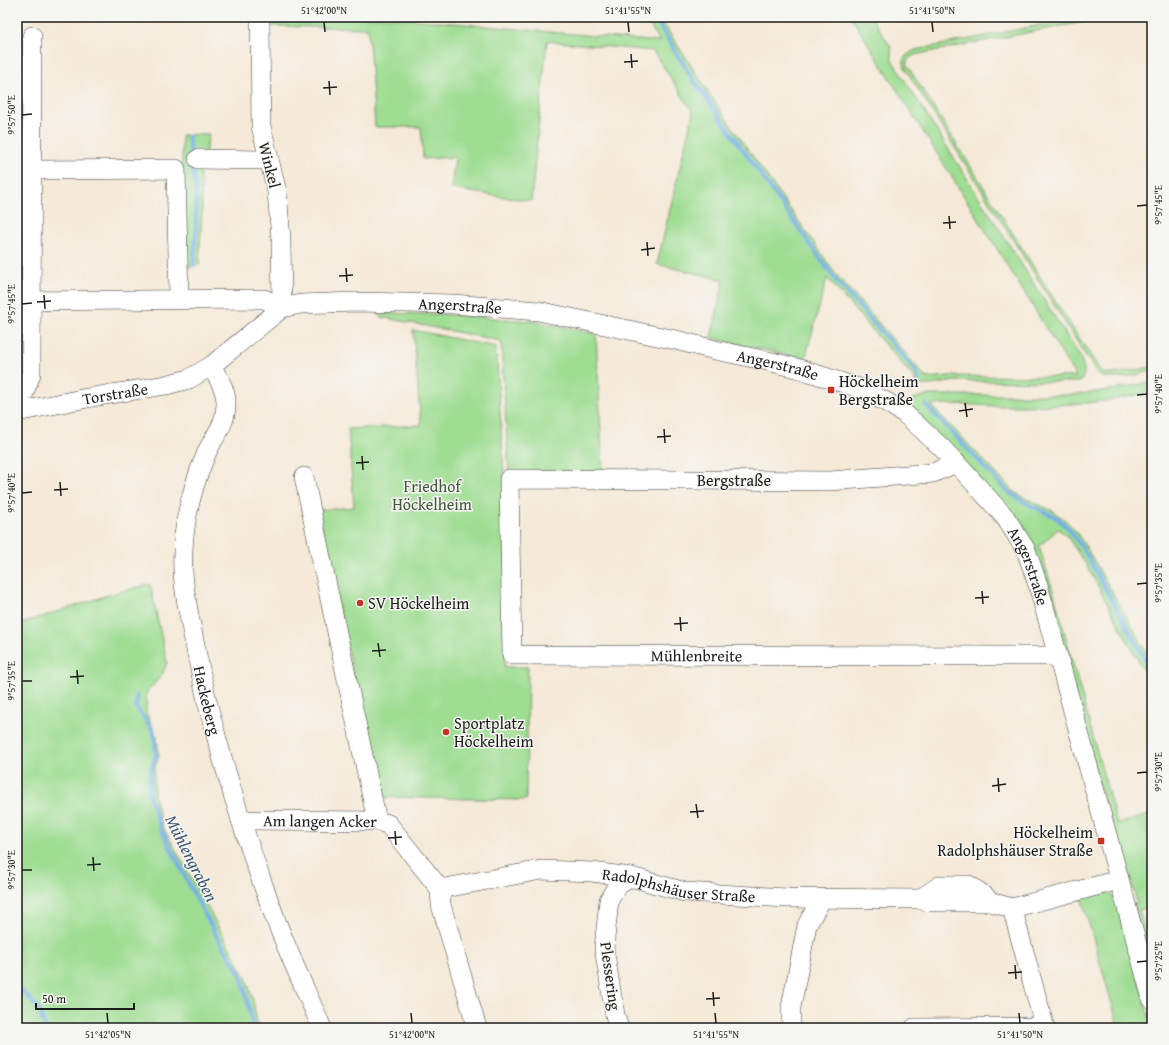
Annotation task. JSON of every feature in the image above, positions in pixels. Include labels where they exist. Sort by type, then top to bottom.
[{"type":"street","name":"Winkel","points":[[260,21],[261,126],[277,192],[281,238],[282,308]]},
{"type":"street","points":[[21,401],[32,374],[24,301],[24,172],[32,36]]},
{"type":"street","points":[[198,160],[269,160]]},
{"type":"street","points":[[24,172],[40,170],[176,170],[179,299]]},
{"type":"street","points":[[24,301],[264,299],[282,308]]},
{"type":"street","name":"Angerstraße","points":[[211,366],[282,308],[301,304],[356,302],[453,304],[538,312],[676,340],[768,361],[800,369],[859,388],[905,414],[941,447],[1005,517],[1026,550],[1038,585],[1058,656],[1152,1000]]},
{"type":"street","name":"Torstraße","points":[[21,401],[166,385],[189,379],[211,366]]},
{"type":"street","name":"Hackeberg","points":[[211,366],[219,378],[227,402],[223,424],[206,453],[192,490],[184,531],[183,570],[186,597],[200,671],[219,749],[240,820],[274,916],[322,1028]]},
{"type":"street","name":"Bergstraße","points":[[509,479],[830,481],[933,473],[956,463]]},
{"type":"street","points":[[304,477],[377,821]]},
{"type":"street","name":"Mühlenbreite","points":[[509,479],[512,655],[1058,656]]},
{"type":"street","name":"Am langen Acker","points":[[240,820],[377,821],[388,824],[440,889]]},
{"type":"street","name":"Radolphshäuser Straße","points":[[440,889],[541,870],[592,872],[631,877],[686,892],[821,900],[920,899],[941,885],[970,885],[985,896],[990,902],[1012,908],[1119,880]]},
{"type":"street","points":[[592,872],[608,900],[617,886],[631,877]]},
{"type":"street","points":[[440,889],[441,905],[477,1028]]},
{"type":"street","points":[[786,898],[807,925]]},
{"type":"street","name":"Plessering","points":[[608,900],[604,948],[619,1028]]},
{"type":"street","points":[[791,1028],[792,1007],[807,925],[821,900]]},
{"type":"street","points":[[914,1028],[1045,1027],[1012,908]]},
{"type":"shaded area","points":[[17,178],[21,178],[22,297],[17,297]]},
{"type":"green space","points":[[265,17],[388,17],[660,42],[645,17],[659,17],[720,110],[834,272],[926,378],[949,376],[1076,377],[851,17],[871,17],[891,47],[892,60],[1079,355],[1084,368],[1083,377],[1079,382],[955,381],[931,385],[915,385],[915,379],[827,278],[805,359],[711,338],[724,280],[657,264],[693,112],[653,51],[547,41],[531,201],[451,189],[455,157],[423,159],[421,127],[375,127],[368,28],[265,26]]},
{"type":"green space","points":[[1081,17],[1108,17],[914,55],[908,60],[907,65],[1102,373],[1114,374],[1152,367],[1152,371],[1117,378],[1098,375],[906,70],[904,63],[904,58],[915,50]]},
{"type":"green space","points":[[209,134],[206,149],[200,161],[202,211],[199,265],[186,268],[182,135]]},
{"type":"green space","points":[[377,313],[439,314],[532,321],[596,334],[603,473],[509,473],[501,341],[381,317]]},
{"type":"green space","name":"Friedhof Höckelheim","points":[[413,330],[496,347],[504,473],[506,568],[505,667],[528,667],[526,800],[379,797],[318,510],[354,507],[348,429],[421,425]]},
{"type":"green space","points":[[1152,381],[1152,391],[1134,396],[1097,402],[1040,406],[931,405],[1011,489],[1021,496],[1053,511],[1075,530],[1152,661],[1152,686],[1087,566],[1067,536],[1058,529],[1039,546],[1054,594],[1117,824],[1152,814],[1152,906],[1139,910],[1152,956],[1152,977],[1132,904],[1137,903],[1129,873],[1124,874],[1042,578],[909,407],[909,402],[912,399],[930,395],[1064,395],[1097,392]]},
{"type":"green space","points":[[150,584],[167,663],[162,675],[147,692],[146,712],[157,737],[159,756],[154,771],[154,795],[162,825],[246,977],[253,1000],[258,1028],[24,1028],[17,1015],[17,625],[105,596]]},
{"type":"green space","points":[[1099,892],[1113,896],[1121,916],[1152,1028],[1119,1028],[1081,896]]},
{"type":"waterway","points":[[654,17],[692,78],[834,278],[915,370],[919,380]]},
{"type":"waterway","name":"Mühlengraben","points":[[188,136],[196,192],[196,232],[193,265]]},
{"type":"waterway","points":[[926,405],[1007,491],[1024,502],[1057,518],[1069,529],[1086,554],[1152,671]]},
{"type":"waterway","name":"Mühlengraben","points":[[137,696],[136,707],[154,732],[156,755],[151,770],[149,795],[160,827],[220,942],[241,975],[254,1028]]},
{"type":"waterway","points":[[17,986],[39,1009],[45,1028]]},
{"type":"place","name":"Höckelheim Bergstraße","points":[[831,390]]},
{"type":"place","name":"SV Höckelheim","points":[[360,603]]},
{"type":"place","name":"Sportplatz Höckelheim","points":[[446,732]]},
{"type":"place","name":"Höckelheim Radolphshäuser Straße","points":[[1101,841]]}]
